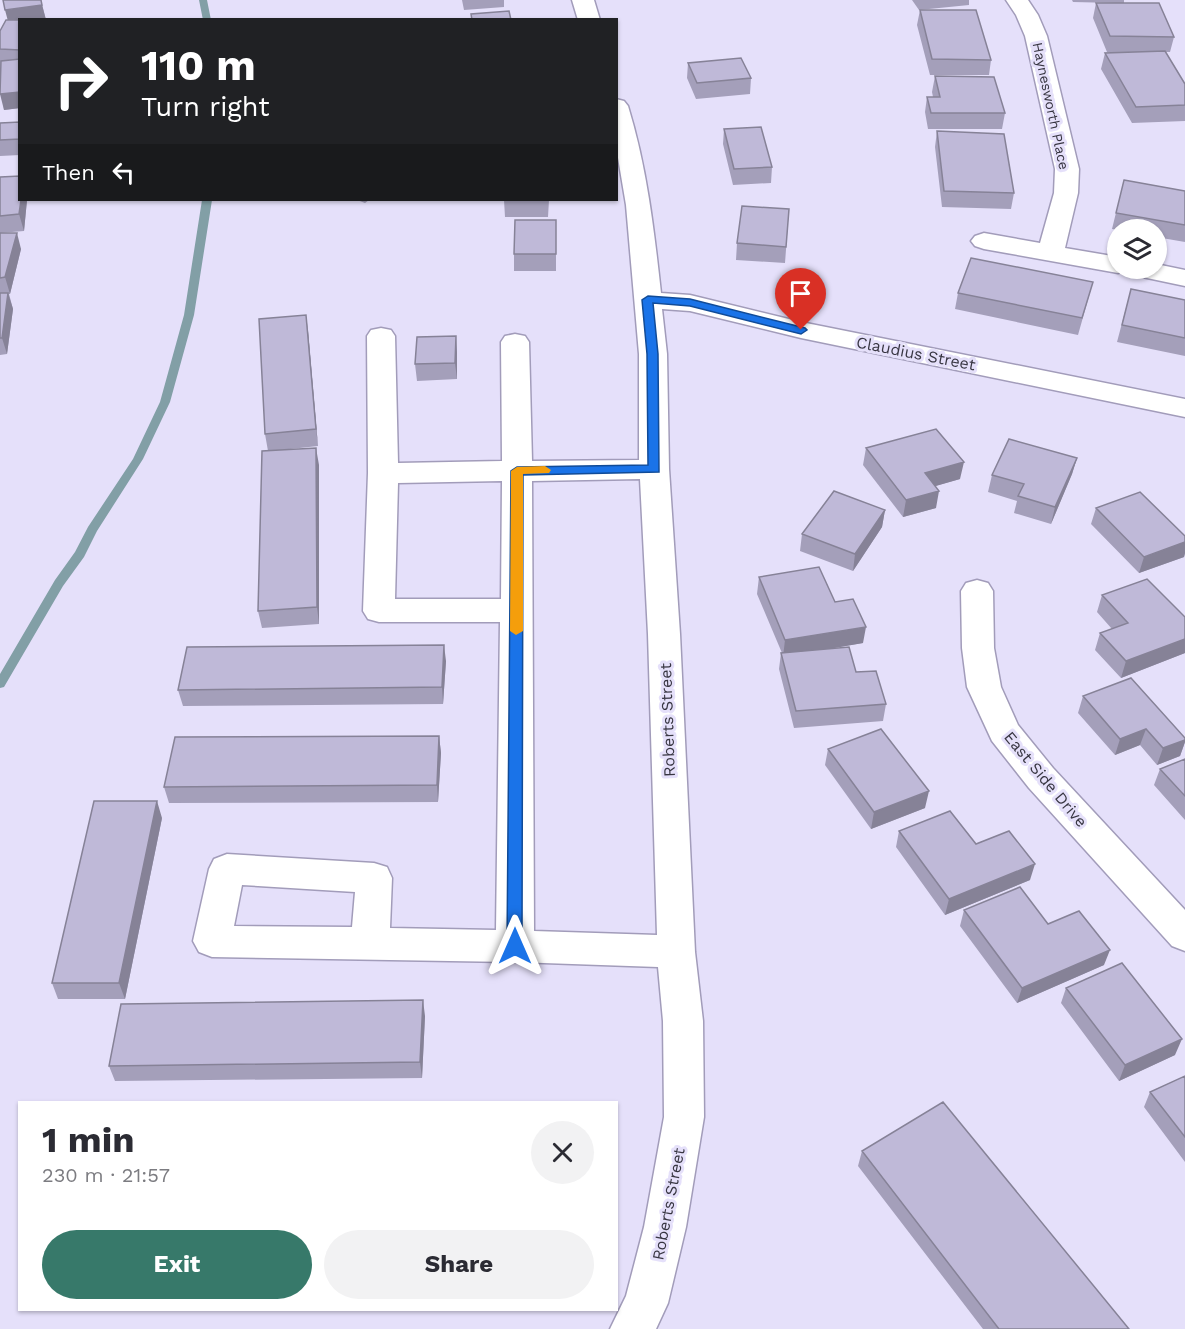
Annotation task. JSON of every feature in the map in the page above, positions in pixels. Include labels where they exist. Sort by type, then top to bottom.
[{"type":"street","points":[[583,0],[588,18]]},
{"type":"street","name":"Haynesworth Place","points":[[1017,0],[1027,15],[1036,36],[1067,169],[1066,193],[1051,252]]},
{"type":"street","name":"Roberts Street","points":[[618,112],[629,148],[639,205],[653,354],[654,469],[664,634],[676,952],[683,1021],[684,1117],[665,1227],[646,1303],[632,1329]]},
{"type":"street","points":[[984,241],[1107,263]]},
{"type":"street","points":[[1167,274],[1185,278]]},
{"type":"street","name":"Claudius Street","points":[[648,300],[690,303],[801,330],[1185,408]]},
{"type":"street","points":[[381,336],[383,473],[379,611],[516,610]]},
{"type":"street","points":[[515,342],[517,471],[515,946]]},
{"type":"street","points":[[383,473],[654,469]]},
{"type":"street","name":"East Side Drive","points":[[976,591],[978,648],[984,687],[1004,732],[1041,778],[1185,935]]},
{"type":"street","points":[[370,944],[374,878],[227,869],[212,941],[370,944],[515,946],[676,952]]},
{"type":"building","points":[[3,0],[41,0],[42,5],[5,10]]},
{"type":"building","points":[[1096,3],[1159,3],[1174,37],[1110,36]]},
{"type":"building","points":[[920,10],[976,10],[991,60],[932,59]]},
{"type":"building","points":[[509,11],[511,18],[472,18],[471,14]]},
{"type":"building","points":[[6,20],[18,20],[18,50],[0,49],[0,31]]},
{"type":"building","points":[[1165,51],[1185,84],[1185,105],[1136,107],[1105,53]]},
{"type":"building","points":[[741,58],[751,78],[697,83],[688,63]]},
{"type":"building","points":[[18,59],[18,92],[0,94],[1,61]]},
{"type":"building","points":[[935,76],[994,77],[1005,113],[931,113],[927,97],[940,97]]},
{"type":"building","points":[[18,122],[18,139],[0,140],[0,123]]},
{"type":"building","points":[[761,127],[772,167],[734,169],[724,129]]},
{"type":"building","points":[[937,131],[1004,134],[1014,193],[944,191]]},
{"type":"building","points":[[18,176],[18,201],[21,201],[19,214],[0,216],[0,177]]},
{"type":"building","points":[[1124,180],[1185,191],[1185,225],[1167,222],[1167,219],[1150,219],[1116,213]]},
{"type":"building","points":[[742,206],[789,209],[786,247],[737,243]]},
{"type":"building","points":[[515,220],[556,220],[556,254],[514,254]]},
{"type":"building","points":[[0,233],[17,233],[5,277],[0,278]]},
{"type":"building","points":[[971,258],[1093,282],[1082,318],[958,293]]},
{"type":"building","points":[[1131,289],[1185,300],[1185,338],[1122,325]]},
{"type":"building","points":[[0,293],[8,293],[2,338],[0,338]]},
{"type":"building","points":[[306,315],[316,429],[265,434],[259,319]]},
{"type":"building","points":[[456,336],[455,363],[415,364],[417,337]]},
{"type":"building","points":[[936,429],[964,462],[925,473],[939,491],[906,500],[866,448]]},
{"type":"building","points":[[1009,439],[1077,458],[1055,507],[1018,496],[1024,484],[992,475]]},
{"type":"building","points":[[316,448],[317,607],[258,611],[262,451]]},
{"type":"building","points":[[834,491],[885,510],[855,554],[802,534]]},
{"type":"building","points":[[1140,492],[1185,536],[1185,542],[1144,557],[1096,508]]},
{"type":"building","points":[[819,567],[835,602],[853,599],[866,627],[785,640],[759,577]]},
{"type":"building","points":[[1147,579],[1185,617],[1185,639],[1126,661],[1100,633],[1128,623],[1102,595]]},
{"type":"building","points":[[444,645],[442,687],[178,690],[187,647]]},
{"type":"building","points":[[849,647],[856,672],[876,671],[886,704],[796,711],[781,653]]},
{"type":"building","points":[[1131,678],[1185,740],[1163,748],[1146,729],[1120,739],[1083,696]]},
{"type":"building","points":[[881,729],[929,791],[874,812],[828,749]]},
{"type":"building","points":[[439,736],[437,785],[164,787],[175,737]]},
{"type":"building","points":[[1185,759],[1185,796],[1160,769]]},
{"type":"building","points":[[94,801],[157,801],[119,983],[52,983]]},
{"type":"building","points":[[950,811],[976,844],[1009,831],[1035,864],[949,899],[899,831]]},
{"type":"building","points":[[1020,887],[1048,924],[1079,911],[1110,950],[1022,988],[964,910]]},
{"type":"building","points":[[1122,963],[1182,1039],[1125,1065],[1066,988]]},
{"type":"building","points":[[423,1000],[420,1062],[109,1066],[121,1004]]},
{"type":"building","points":[[1185,1076],[1185,1137],[1150,1092]]},
{"type":"building","points":[[943,1102],[1129,1329],[999,1329],[862,1151]]},
{"type":"waterway","points":[[203,0],[207,18]]},
{"type":"waterway","points":[[0,684],[59,583],[80,554],[92,530],[138,459],[165,402],[189,315],[207,201]]},
{"type":"slow traffic","points":[[516,631],[517,471],[545,470]]},
{"type":"route","points":[[515,946],[517,471],[654,469],[653,354],[648,300],[690,303],[801,330]]}]
